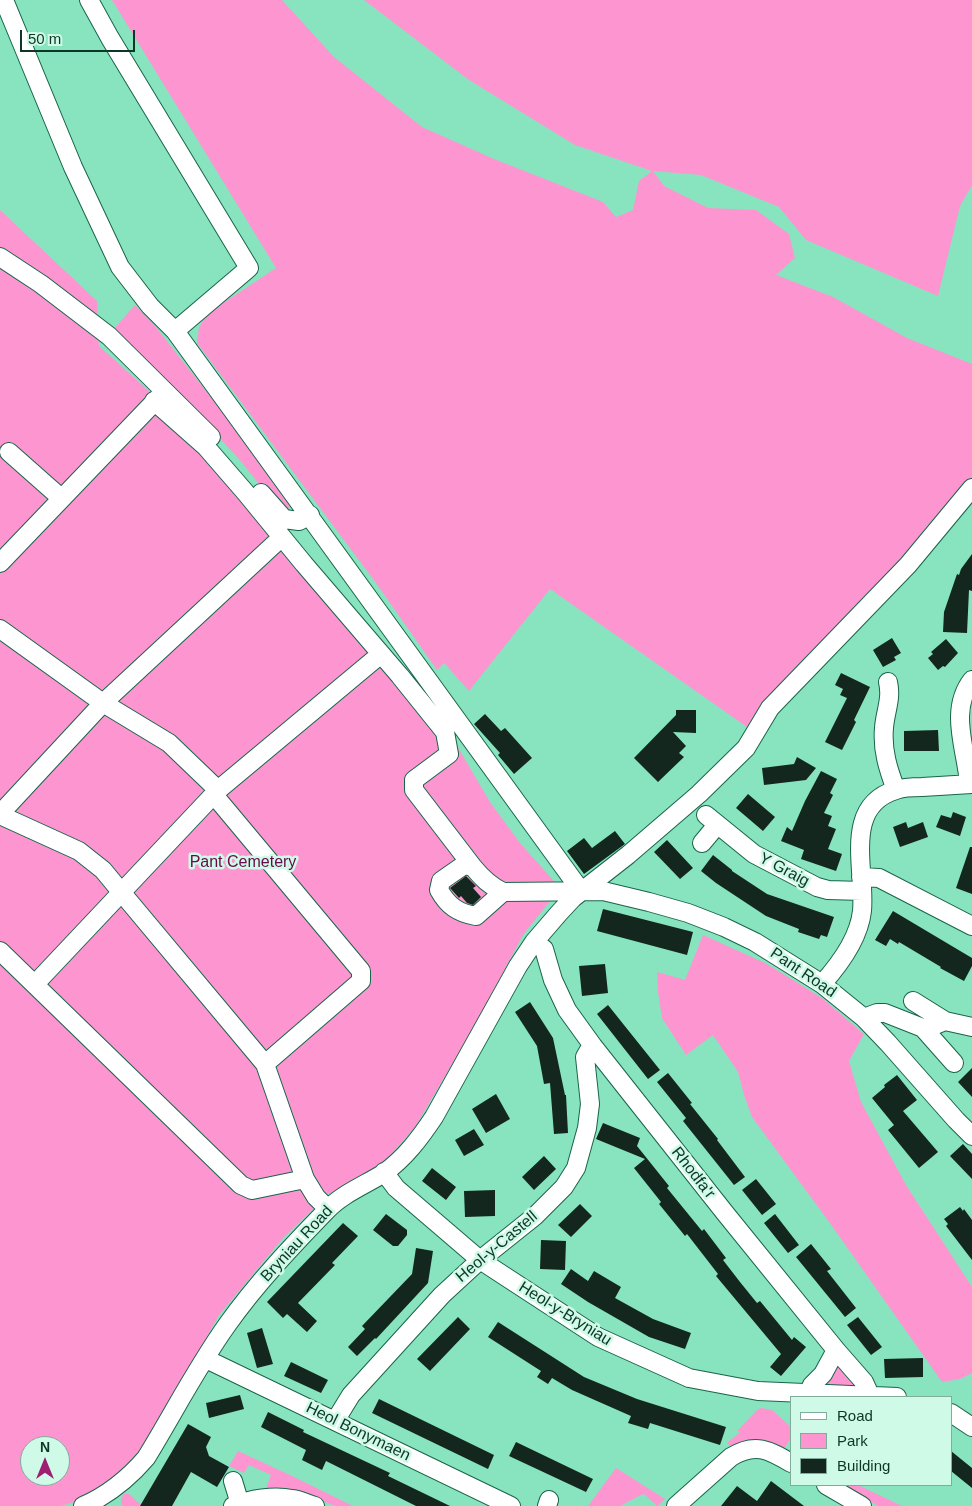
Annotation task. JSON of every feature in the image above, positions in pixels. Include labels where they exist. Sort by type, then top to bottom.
[{"type":"street","points":[[4,0],[73,167],[120,267],[150,306],[175,331],[310,514],[576,884],[585,891]]},
{"type":"street","points":[[89,0],[249,268],[175,331]]},
{"type":"street","points":[[0,257],[41,284],[109,336],[159,396],[206,447],[445,732],[450,754],[414,780],[414,790],[473,867],[492,886],[503,892],[476,916],[468,915],[454,908],[446,901],[439,890],[441,881],[464,865],[473,867]]},
{"type":"street","points":[[159,396],[218,443],[284,519],[299,521],[310,514]]},
{"type":"street","points":[[0,563],[159,396]]},
{"type":"street","points":[[8,452],[61,498]]},
{"type":"street","name":"Bryniau Road","points":[[93,1504],[117,1487],[146,1458],[227,1325],[258,1286],[336,1201],[384,1172],[403,1157],[420,1137],[434,1117],[518,966],[534,942],[558,913],[573,898],[585,891],[699,794],[746,748],[770,708],[908,565],[972,488]]},
{"type":"street","points":[[282,537],[103,703],[0,814],[79,851],[103,870],[122,892],[264,1064],[305,1179],[316,1197],[328,1209]]},
{"type":"street","points":[[0,629],[103,703],[169,743],[216,793],[361,971],[361,981],[264,1064]]},
{"type":"street","points":[[35,984],[216,793],[381,654]]},
{"type":"street","points":[[822,984],[851,944],[858,928],[862,911],[860,835],[862,822],[868,810],[874,802],[896,790],[971,784],[960,723],[964,698],[972,680]]},
{"type":"street","points":[[888,682],[890,692],[884,726],[883,746],[887,767],[896,790]]},
{"type":"street","name":"Y Graig","points":[[702,843],[712,820],[754,854],[817,887],[828,890],[861,884],[879,878],[972,926]]},
{"type":"street","name":"Pant Road","points":[[503,892],[603,891],[688,913],[755,942],[822,984],[864,1018],[972,1136]]},
{"type":"street","name":"Rhodfa'r","points":[[534,942],[544,949],[553,980],[567,1010],[593,1046],[719,1206],[864,1382],[870,1396]]},
{"type":"street","points":[[0,951],[241,1185],[252,1190],[305,1179]]},
{"type":"street","points":[[913,1001],[945,1021],[972,1027]]},
{"type":"street","points":[[864,1018],[877,1013],[885,1013],[923,1028],[954,1063]]},
{"type":"street","points":[[923,1028],[945,1021]]},
{"type":"street","name":"Heol-y-Castell","points":[[335,1421],[351,1395],[442,1295],[480,1260],[535,1216],[564,1187],[576,1168],[587,1128],[590,1104],[585,1057],[593,1046]]},
{"type":"street","name":"Heol-y-Bryniau","points":[[384,1172],[396,1188],[480,1260],[598,1337],[689,1378],[758,1391],[870,1396]]},
{"type":"street","points":[[809,1392],[812,1385],[823,1374],[836,1350]]},
{"type":"street","name":"Heol Bonymaen","points":[[206,1358],[511,1506]]},
{"type":"street","points":[[952,1414],[972,1426]]},
{"type":"street","points":[[676,1506],[740,1451],[759,1449],[773,1453],[790,1463]]},
{"type":"street","points":[[232,1481],[237,1505],[272,1497],[292,1498],[315,1506]]},
{"type":"street","points":[[828,1486],[862,1506]]},
{"type":"green space","points":[[112,0],[282,0],[334,57],[422,127],[494,159],[603,202],[616,217],[633,210],[639,181],[652,171],[575,145],[469,80],[364,0],[972,0],[972,185],[960,206],[938,296],[806,240],[779,207],[701,175],[653,171],[664,186],[708,208],[756,210],[789,234],[795,258],[776,275],[833,297],[907,338],[972,364],[972,477],[955,499],[927,526],[897,565],[777,688],[747,727],[550,589],[469,691],[444,663],[437,670],[376,583],[197,343],[199,327],[208,313],[276,268]]},
{"type":"green space","name":"Pant Cemetery","points":[[0,210],[97,301],[99,346],[207,443],[453,739],[490,802],[520,843],[553,880],[554,896],[523,935],[473,1029],[415,1127],[387,1159],[359,1179],[329,1194],[321,1193],[312,1202],[313,1209],[283,1238],[219,1315],[146,1445],[135,1459],[100,1487],[77,1501],[61,1506],[0,1506]]},
{"type":"green space","points":[[135,305],[152,322],[293,506],[285,510],[275,504],[239,459],[141,355],[112,331]]},
{"type":"green space","points":[[703,935],[765,963],[780,972],[822,998],[864,1034],[849,1061],[861,1102],[906,1185],[972,1287],[972,1373],[960,1379],[942,1382],[832,1226],[752,1117],[738,1072],[713,1035],[686,1055],[662,1018],[657,972],[685,980]]},
{"type":"green space","points":[[837,1363],[854,1382],[850,1389],[823,1387]]},
{"type":"green space","points":[[758,1409],[772,1410],[790,1426],[790,1440],[783,1450],[769,1443],[757,1440],[730,1446],[727,1443],[740,1432],[737,1431]]},
{"type":"green space","points":[[238,1451],[353,1506],[336,1506],[296,1492],[269,1490],[266,1488],[271,1475],[249,1465],[244,1473],[229,1466]]},
{"type":"green space","points":[[616,1468],[665,1499],[657,1506],[644,1494],[620,1506],[588,1506]]},
{"type":"green space","points":[[844,1486],[860,1486],[902,1506],[878,1506]]},
{"type":"green space","points":[[124,1494],[129,1494],[144,1506],[122,1506],[121,1499]]},
{"type":"building","points":[[972,554],[972,591],[969,590],[967,633],[943,632],[944,612],[957,574],[959,575]]},
{"type":"building","points":[[892,638],[901,653],[894,657],[896,660],[883,667],[873,650]]},
{"type":"building","points":[[946,639],[958,653],[945,667],[943,666],[938,670],[928,658],[933,654],[931,652]]},
{"type":"building","points":[[841,673],[870,687],[842,750],[825,742],[847,698],[840,695],[843,689],[835,685]]},
{"type":"building","points":[[676,710],[696,710],[696,733],[673,732],[686,746],[679,753],[684,757],[658,782],[634,758],[676,715]]},
{"type":"building","points":[[485,714],[501,731],[505,728],[532,758],[514,774],[498,755],[500,753],[474,724]]},
{"type":"building","points":[[938,730],[939,751],[904,751],[904,731]]},
{"type":"building","points":[[797,757],[816,768],[806,780],[764,785],[762,768],[794,764]]},
{"type":"building","points":[[821,771],[837,779],[830,793],[833,795],[824,813],[832,816],[828,826],[836,829],[828,849],[842,854],[836,871],[801,859],[804,850],[781,841],[787,827],[792,831]]},
{"type":"building","points":[[748,794],[775,817],[763,831],[736,808]]},
{"type":"building","points":[[953,812],[966,817],[960,836],[936,827],[941,815],[951,818]]},
{"type":"building","points":[[906,822],[908,828],[923,822],[928,837],[900,847],[893,827]]},
{"type":"building","points":[[615,831],[625,844],[584,874],[567,851],[584,838],[592,848]]},
{"type":"building","points":[[667,840],[693,868],[680,879],[654,852]]},
{"type":"building","points":[[970,847],[972,847],[972,894],[956,888]]},
{"type":"building","points":[[713,855],[732,871],[767,894],[834,917],[827,937],[821,935],[819,939],[798,932],[799,929],[766,916],[716,883],[701,871]]},
{"type":"building","points":[[466,876],[476,886],[473,888],[481,897],[473,905],[467,903],[461,896],[459,898],[450,888]]},
{"type":"building","points":[[603,909],[693,932],[687,955],[597,931]]},
{"type":"building","points":[[893,911],[972,958],[972,966],[964,981],[899,942],[898,944],[890,939],[886,946],[875,940]]},
{"type":"building","points":[[605,964],[608,993],[582,996],[579,966]]},
{"type":"building","points":[[530,1002],[553,1038],[566,1095],[568,1133],[554,1134],[550,1083],[544,1084],[537,1046],[515,1012]]},
{"type":"building","points":[[608,1005],[660,1070],[648,1079],[597,1014]]},
{"type":"building","points":[[972,1068],[972,1097],[958,1082]]},
{"type":"building","points":[[668,1073],[745,1177],[734,1185],[683,1121],[686,1118],[657,1082]]},
{"type":"building","points":[[897,1075],[917,1100],[903,1111],[938,1152],[919,1168],[888,1130],[894,1125],[872,1098]]},
{"type":"building","points":[[496,1094],[510,1119],[486,1133],[472,1109]]},
{"type":"building","points":[[603,1123],[640,1138],[637,1146],[669,1186],[667,1188],[702,1231],[704,1229],[726,1258],[723,1260],[740,1282],[757,1303],[760,1301],[792,1340],[794,1337],[806,1347],[781,1376],[770,1367],[781,1354],[716,1276],[718,1274],[687,1234],[685,1236],[659,1204],[661,1202],[634,1168],[645,1159],[596,1139]]},
{"type":"building","points":[[474,1129],[484,1145],[464,1156],[455,1140]]},
{"type":"building","points":[[963,1144],[972,1154],[972,1179],[950,1156]]},
{"type":"building","points":[[544,1156],[556,1169],[534,1190],[522,1177]]},
{"type":"building","points":[[432,1168],[456,1187],[446,1200],[422,1181]]},
{"type":"building","points":[[756,1179],[776,1204],[762,1215],[742,1190]]},
{"type":"building","points":[[495,1190],[495,1216],[465,1217],[464,1191]]},
{"type":"building","points":[[580,1204],[592,1216],[571,1237],[558,1225]]},
{"type":"building","points":[[960,1207],[963,1211],[964,1209],[972,1220],[972,1260],[946,1226],[948,1224],[944,1219]]},
{"type":"building","points":[[386,1214],[407,1230],[407,1235],[398,1246],[393,1246],[373,1230]]},
{"type":"building","points":[[775,1214],[799,1245],[788,1253],[764,1223]]},
{"type":"building","points":[[343,1223],[358,1236],[332,1263],[335,1265],[298,1303],[317,1321],[307,1332],[287,1314],[283,1318],[267,1302]]},
{"type":"building","points":[[541,1240],[566,1241],[565,1270],[540,1269]]},
{"type":"building","points":[[811,1244],[831,1269],[827,1271],[856,1308],[845,1317],[796,1257]]},
{"type":"building","points":[[416,1248],[433,1251],[428,1283],[376,1339],[357,1356],[348,1347],[365,1329],[362,1326],[412,1274]]},
{"type":"building","points":[[571,1269],[588,1281],[594,1271],[621,1287],[615,1298],[653,1319],[691,1333],[685,1349],[649,1337],[561,1284]]},
{"type":"building","points":[[458,1317],[470,1329],[430,1371],[417,1359]]},
{"type":"building","points":[[858,1317],[882,1347],[871,1355],[847,1325]]},
{"type":"building","points":[[498,1322],[584,1377],[637,1399],[726,1427],[720,1445],[650,1423],[648,1429],[628,1423],[631,1416],[572,1390],[552,1378],[548,1384],[537,1377],[541,1371],[488,1337]]},
{"type":"building","points":[[262,1328],[273,1364],[257,1368],[247,1333]]},
{"type":"building","points":[[923,1358],[923,1377],[885,1378],[884,1359]]},
{"type":"building","points":[[291,1362],[328,1380],[321,1393],[284,1376]]},
{"type":"building","points":[[240,1395],[244,1409],[209,1418],[206,1403]]},
{"type":"building","points":[[379,1399],[494,1455],[488,1469],[372,1413]]},
{"type":"building","points":[[268,1412],[304,1430],[303,1432],[390,1473],[388,1476],[450,1506],[416,1506],[326,1461],[322,1470],[302,1460],[306,1450],[261,1427]]},
{"type":"building","points":[[188,1424],[211,1437],[206,1447],[209,1456],[229,1467],[217,1487],[191,1472],[172,1506],[140,1506]]},
{"type":"building","points":[[516,1442],[593,1479],[586,1492],[509,1456]]},
{"type":"building","points":[[952,1452],[972,1468],[972,1488],[952,1472]]},
{"type":"building","points":[[771,1481],[804,1506],[721,1506],[737,1486],[757,1501]]}]
